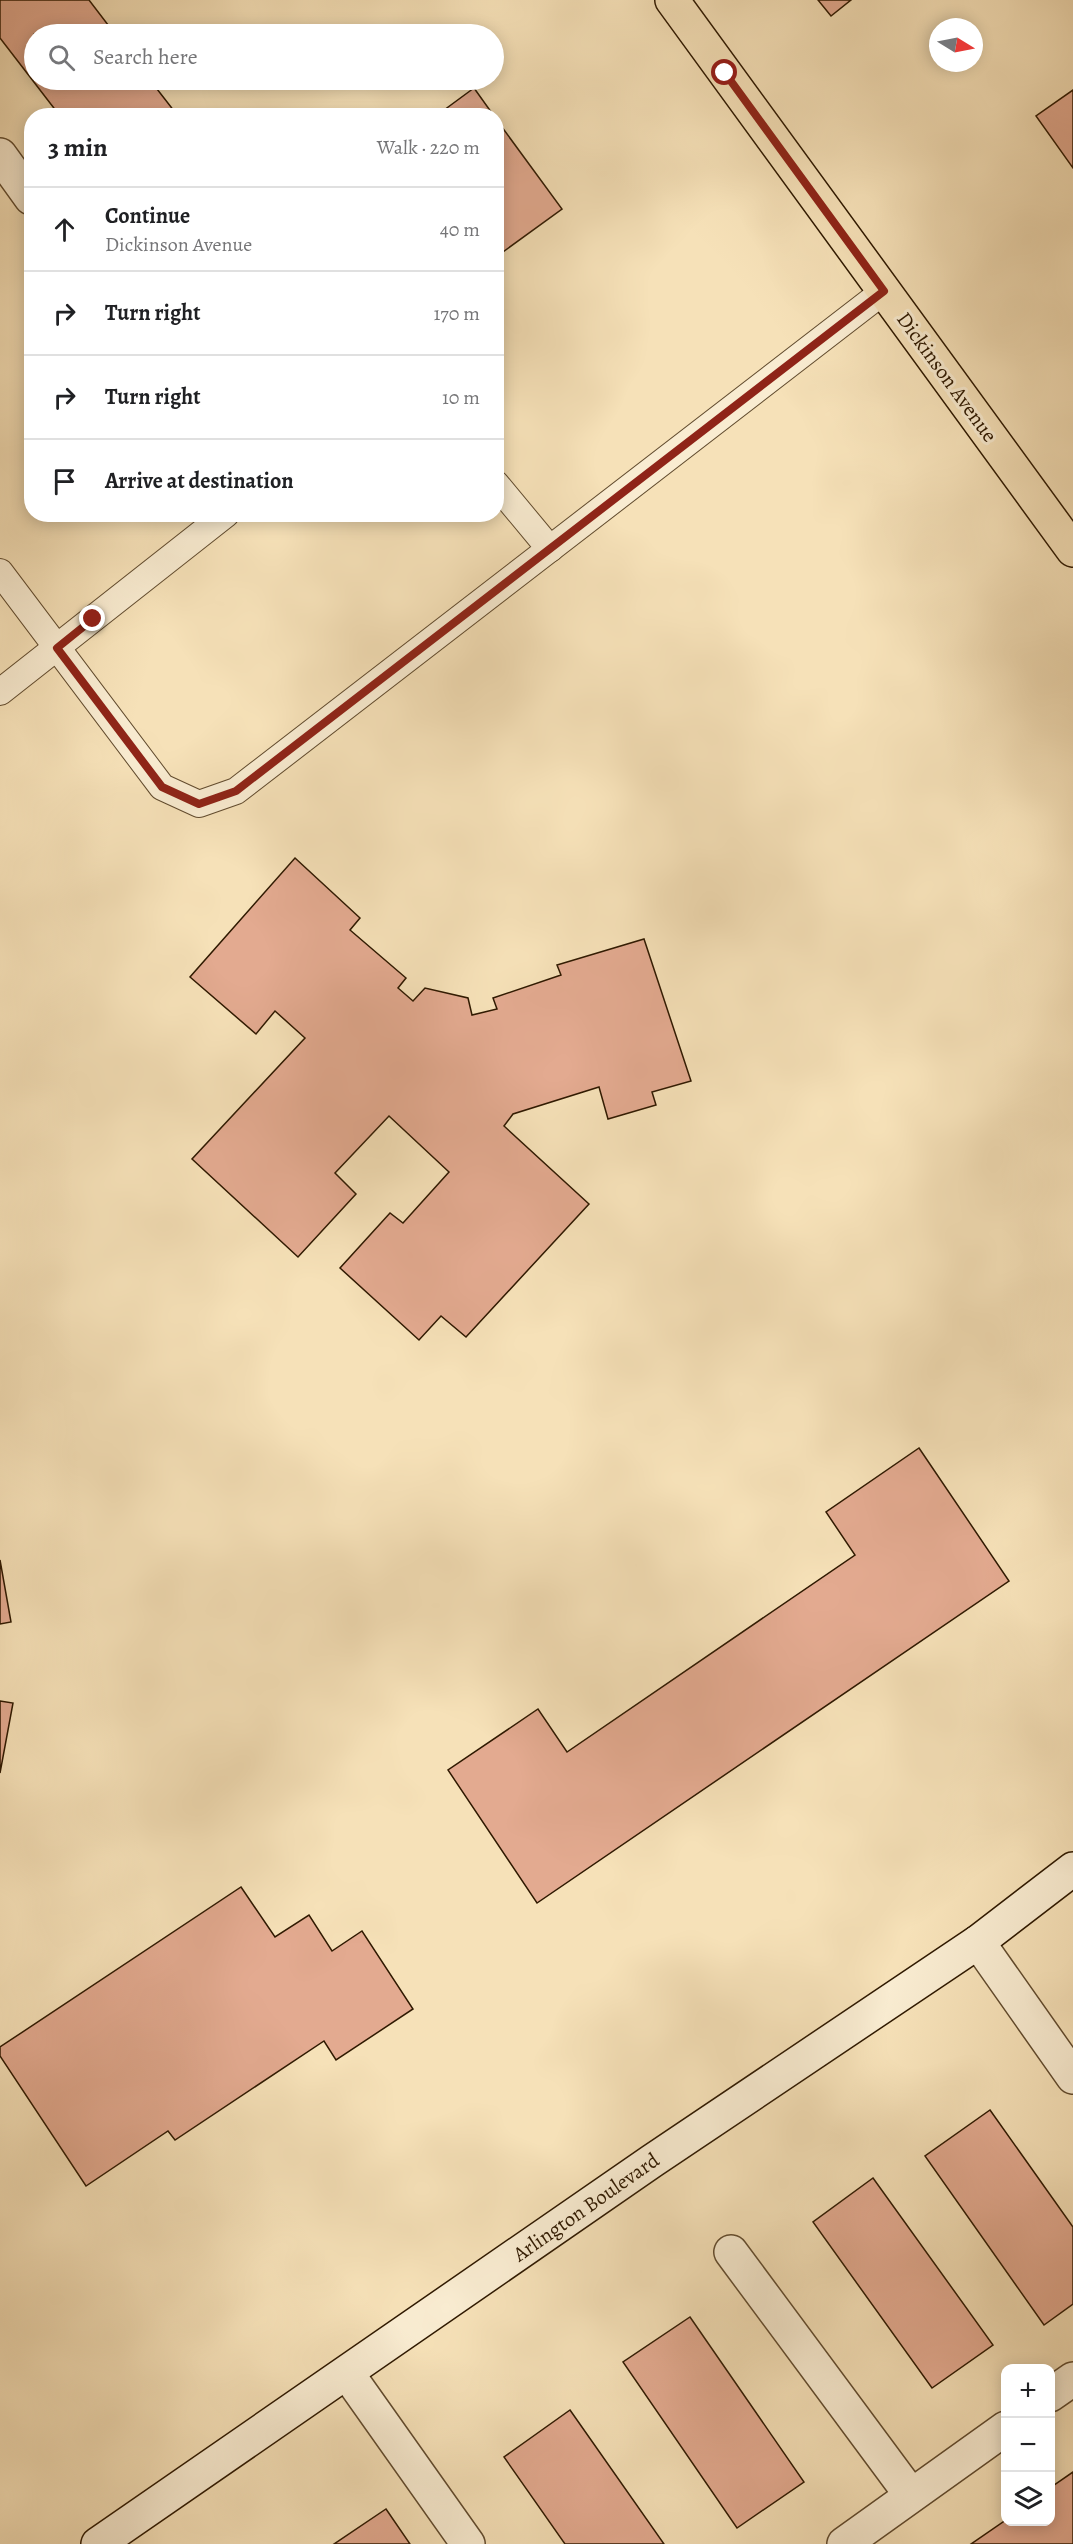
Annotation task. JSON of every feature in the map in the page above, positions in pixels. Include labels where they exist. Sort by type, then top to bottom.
[{"type":"main road","name":"Dickinson Avenue","points":[[672,0],[1073,550]]},
{"type":"main road","points":[[0,155],[24,188]]},
{"type":"main road","name":"Arlington Boulevard","points":[[99,2544],[652,2161],[978,1942],[1073,1869]]},
{"type":"main road","points":[[978,1942],[1073,2077]]},
{"type":"main road","points":[[731,2252],[911,2496]]},
{"type":"main road","points":[[347,2373],[468,2544]]},
{"type":"main road","points":[[1055,2392],[1073,2379]]},
{"type":"main road","points":[[844,2544],[1001,2431]]},
{"type":"lane","points":[[0,572],[162,787],[199,804],[236,791],[884,291]]},
{"type":"lane","points":[[504,494],[550,549]]},
{"type":"lane","points":[[0,692],[216,522]]},
{"type":"building","points":[[0,0],[89,0],[107,24],[24,24],[24,69],[0,38]]},
{"type":"building","points":[[818,0],[851,0],[831,16]]},
{"type":"building","points":[[40,90],[158,90],[172,108],[54,108]]},
{"type":"building","points":[[471,90],[475,90],[488,108],[447,108]]},
{"type":"building","points":[[1073,90],[1073,168],[1036,116]]},
{"type":"building","points":[[504,130],[562,209],[504,251]]},
{"type":"building","points":[[295,858],[360,918],[350,930],[406,978],[398,988],[413,1001],[425,988],[468,998],[472,1015],[497,1009],[493,998],[561,975],[557,965],[644,939],[691,1081],[652,1092],[656,1105],[608,1119],[599,1087],[513,1114],[504,1126],[589,1204],[466,1337],[441,1316],[419,1340],[340,1268],[390,1213],[403,1223],[449,1172],[389,1116],[335,1173],[356,1194],[298,1257],[192,1159],[305,1038],[275,1011],[256,1034],[190,977]]},
{"type":"building","points":[[919,1448],[1009,1581],[537,1903],[448,1770],[538,1709],[567,1752],[855,1555],[826,1512]]},
{"type":"building","points":[[0,1560],[11,1622],[0,1624]]},
{"type":"building","points":[[0,1701],[13,1703],[0,1773]]},
{"type":"building","points":[[241,1887],[275,1937],[309,1915],[332,1951],[362,1931],[413,2009],[336,2060],[324,2041],[175,2140],[168,2131],[86,2186],[0,2056],[0,2047]]},
{"type":"building","points":[[990,2110],[1073,2227],[1073,2304],[1044,2325],[925,2156]]},
{"type":"building","points":[[873,2178],[993,2345],[932,2388],[813,2222]]},
{"type":"building","points":[[690,2317],[804,2482],[737,2528],[623,2362]]},
{"type":"building","points":[[570,2410],[664,2544],[565,2544],[504,2457]]},
{"type":"building","points":[[1073,2472],[1073,2544],[971,2544],[1001,2523],[1001,2526],[1055,2526],[1055,2485]]},
{"type":"building","points":[[386,2509],[410,2544],[334,2544]]},
{"type":"route","points":[[93,619],[57,648],[162,787],[199,804],[236,791],[884,291],[725,73]]}]
